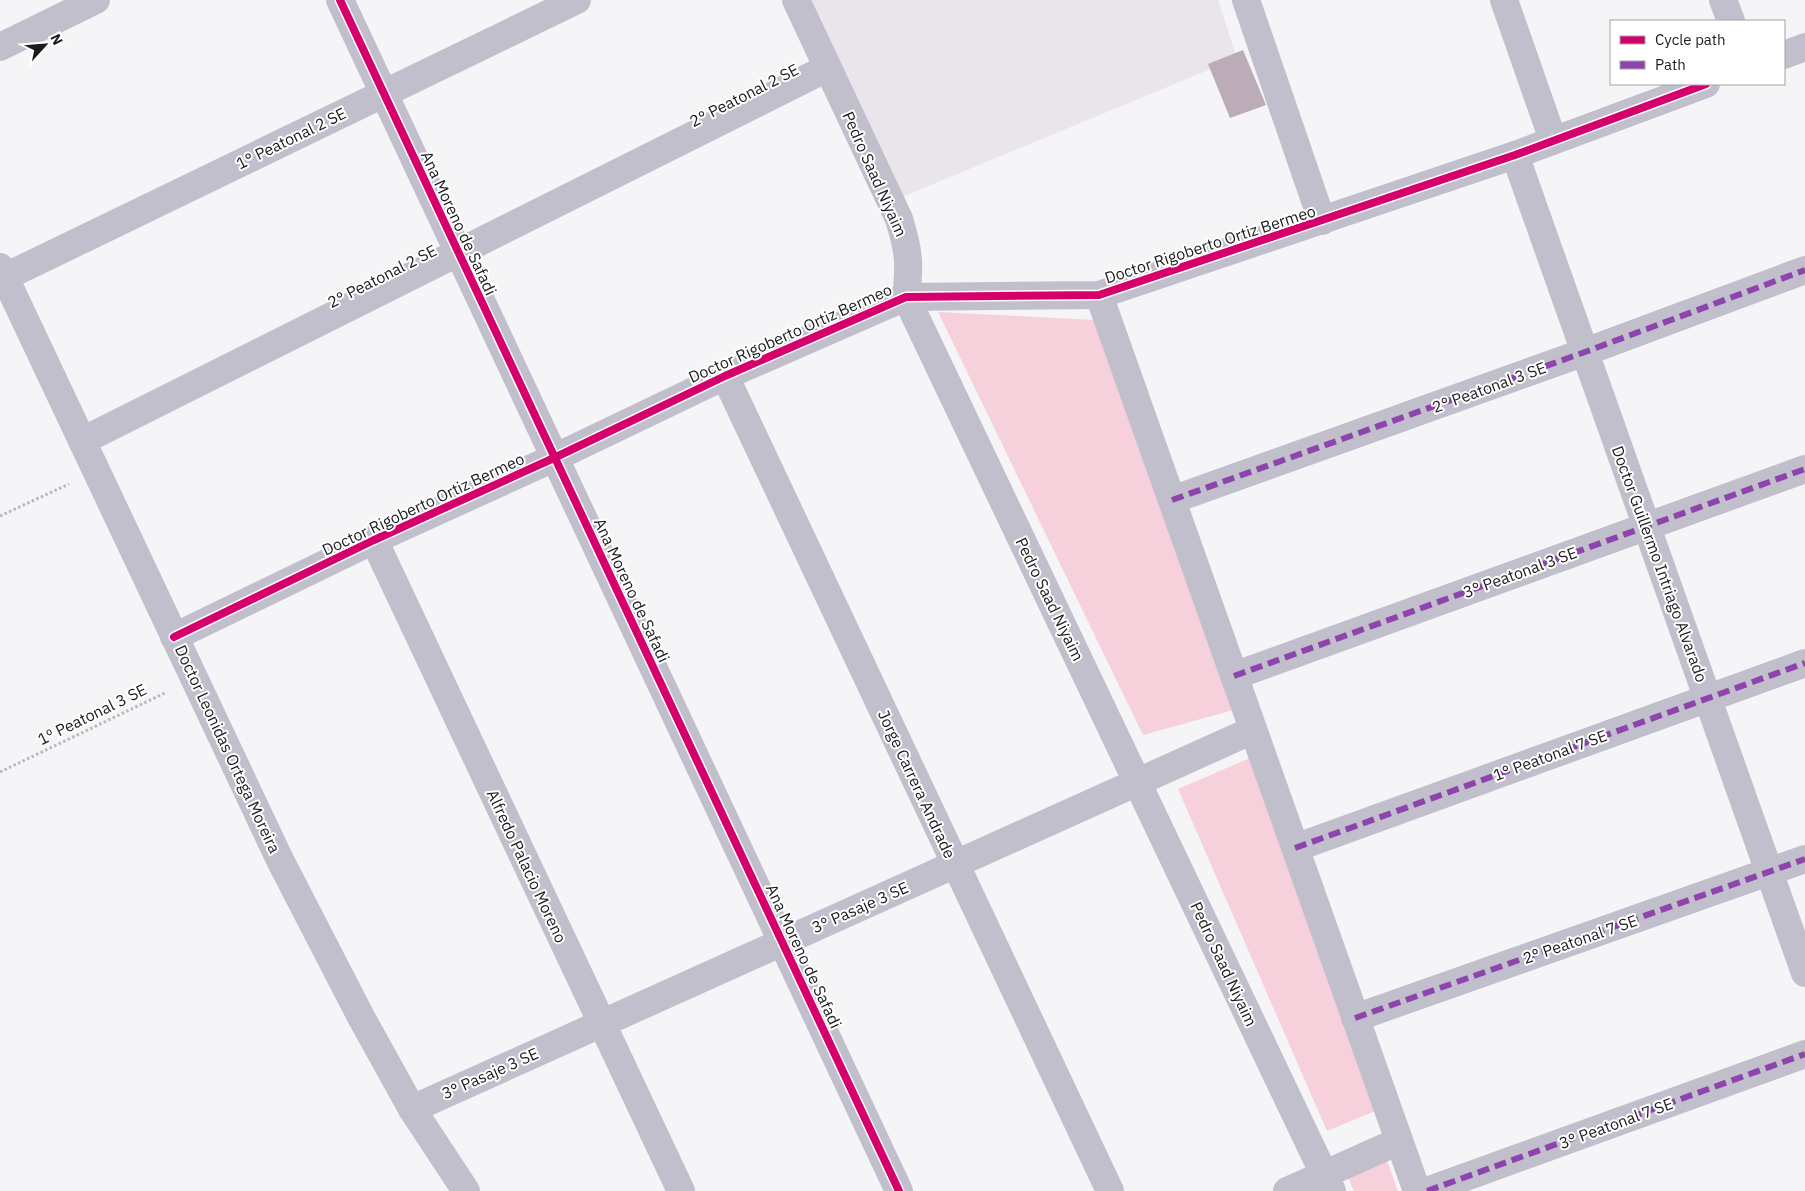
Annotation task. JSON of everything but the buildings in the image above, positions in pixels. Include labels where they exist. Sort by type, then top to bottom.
[{"type":"street","points":[[0,47],[96,0]]},
{"type":"street","name":"Ana Moreno de Safadi","points":[[340,0],[899,1191]]},
{"type":"street","name":"1° Peatonal 2 SE","points":[[2,272],[384,94],[577,0]]},
{"type":"street","name":"Pedro Saad Niyaim","points":[[796,0],[899,219],[907,247],[909,272],[906,297],[1328,1183]]},
{"type":"street","points":[[1246,0],[1322,221]]},
{"type":"street","points":[[1504,0],[1553,140]]},
{"type":"street","points":[[1724,0],[1731,20]]},
{"type":"street","points":[[1785,55],[1805,47]]},
{"type":"street","name":"2° Peatonal 2 SE","points":[[82,442],[827,68]]},
{"type":"street","name":"Doctor Rigoberto Ortiz Bermeo","points":[[174,637],[374,540],[554,458],[725,376],[906,297],[1099,295],[1515,155],[1703,85]]},
{"type":"street","name":"Doctor Guillermo Intriago Alvarado","points":[[1515,155],[1805,972]]},
{"type":"street","name":"2° Peatonal 3 SE","points":[[1172,500],[1585,352],[1805,270]]},
{"type":"street","name":"Doctor Leonidas Ortega Moreira","points":[[2,272],[280,860],[361,1017],[412,1109],[466,1191]]},
{"type":"street","points":[[1099,295],[1417,1191]]},
{"type":"street","name":"Jorge Carrera Andrade","points":[[725,376],[1110,1191]]},
{"type":"street","name":"3° Peatonal 3 SE","points":[[1234,676],[1805,469]]},
{"type":"street","name":"Alfredo Palacio Moreno","points":[[374,540],[681,1191]]},
{"type":"street","name":"1° Peatonal 7 SE","points":[[1295,848],[1805,663]]},
{"type":"street","name":"3° Pasaje 3 SE","points":[[412,1109],[1253,730]]},
{"type":"street","name":"2° Peatonal 7 SE","points":[[1355,1018],[1805,860]]},
{"type":"street","name":"3° Peatonal 7 SE","points":[[1427,1191],[1805,1054]]},
{"type":"street","points":[[1287,1191],[1328,1183],[1399,1141]]},
{"type":"path","points":[[0,516],[96,471]]},
{"type":"shaded area","points":[[811,0],[1218,0],[1237,58],[902,197]]},
{"type":"shaded area","points":[[938,312],[1095,320],[1237,709],[1143,735]]},
{"type":"shaded area","points":[[1250,758],[1375,1111],[1327,1131],[1178,789]]},
{"type":"shaded area","points":[[1386,1158],[1398,1191],[1354,1191],[1346,1173]]},
{"type":"marked path","points":[[1172,500],[1585,352],[1805,270]]},
{"type":"marked path","points":[[1234,676],[1805,469]]},
{"type":"marked path","points":[[1295,848],[1805,663]]},
{"type":"marked path","points":[[1355,1018],[1805,859]]},
{"type":"marked path","points":[[1427,1191],[1805,1054]]},
{"type":"cycle path","points":[[340,0],[899,1191]]},
{"type":"cycle path","points":[[174,637],[374,540],[554,458],[725,376],[906,297],[1099,295],[1515,155],[1703,85]]}]
